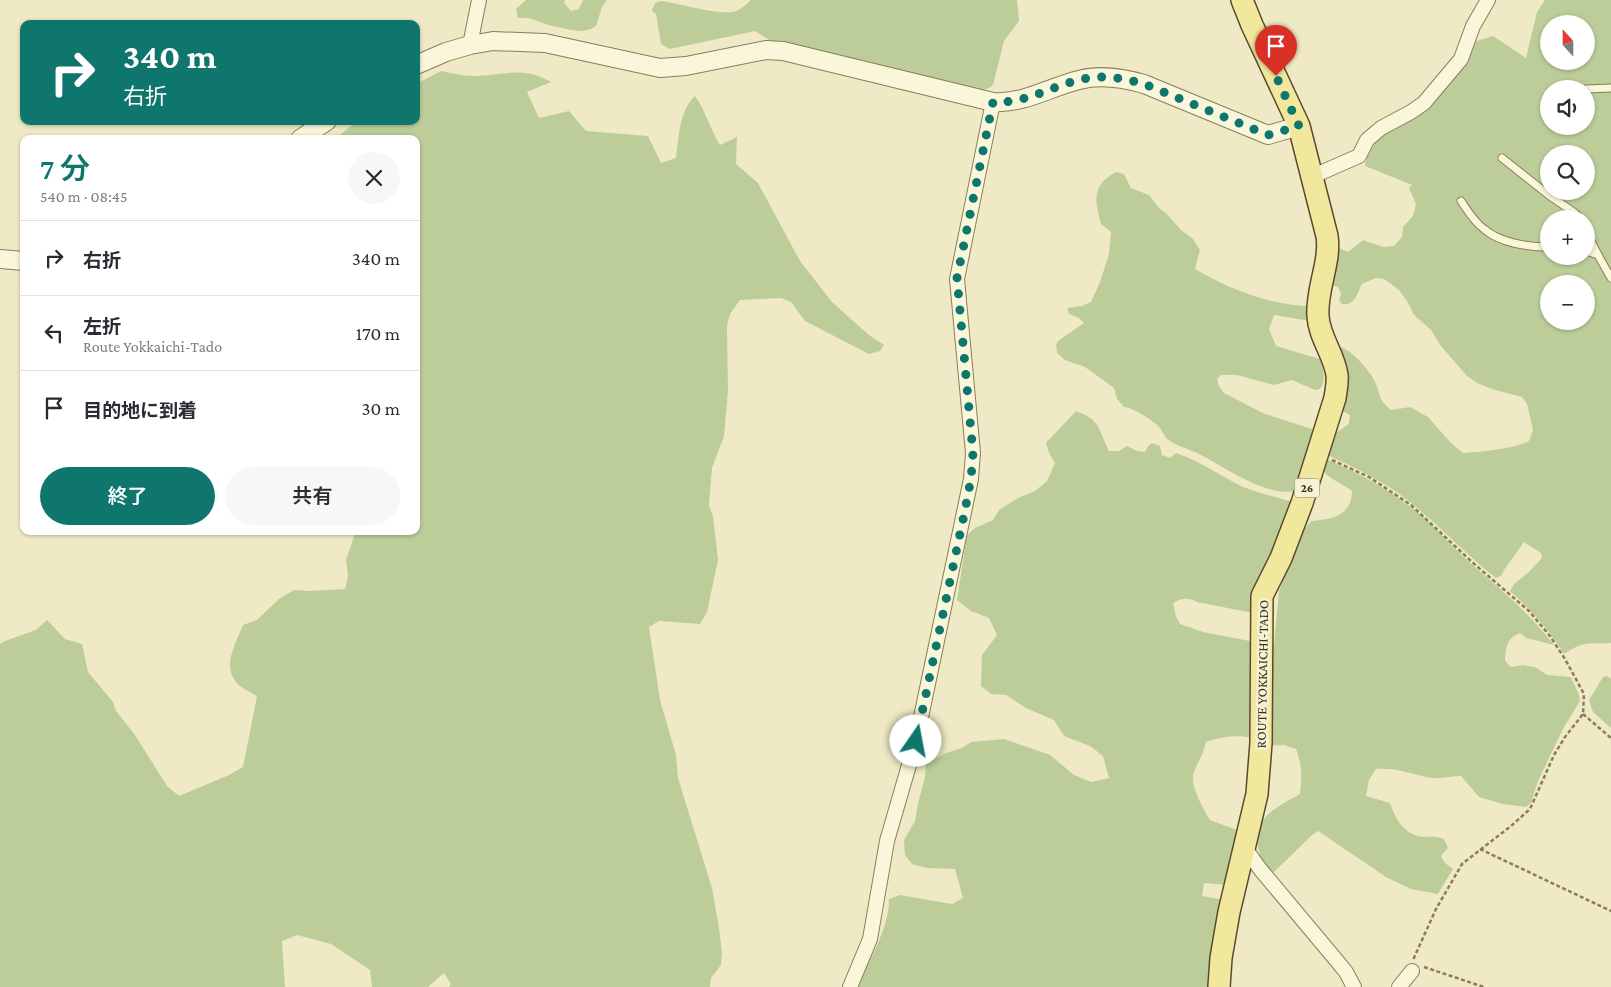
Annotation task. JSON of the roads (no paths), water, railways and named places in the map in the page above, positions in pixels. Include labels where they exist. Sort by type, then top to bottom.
[{"type":"main road","name":"ROUTE YOKKAICHI-TADO","points":[[1219,987],[1221,958],[1229,912],[1257,794],[1262,743],[1262,596],[1285,549],[1302,503],[1335,398],[1337,384],[1334,366],[1318,318],[1319,292],[1328,246],[1299,126],[1242,0]]},
{"type":"street","points":[[470,45],[479,0]]},
{"type":"street","points":[[1311,177],[1358,156],[1367,140],[1381,128],[1411,112],[1424,102],[1460,59],[1473,26],[1488,0]]},
{"type":"street","points":[[420,63],[446,52],[470,45],[494,42],[545,43],[660,68],[686,66],[766,50],[783,51],[993,102],[1006,103],[1024,99],[1080,79],[1101,77],[1123,78],[1144,84],[1268,135],[1299,126]]},
{"type":"street","points":[[850,987],[870,939],[887,841],[916,741],[950,587],[971,479],[973,453],[957,278],[993,102]]},
{"type":"street","points":[[306,135],[321,125]]},
{"type":"street","points":[[0,259],[20,261]]},
{"type":"street","points":[[1245,848],[1260,869],[1341,966],[1354,987]]},
{"type":"street","points":[[1399,987],[1412,971]]},
{"type":"lane","points":[[1595,89],[1611,88]]},
{"type":"lane","points":[[1502,158],[1571,210]]},
{"type":"lane","points":[[1461,201],[1484,230],[1523,245],[1540,246]]},
{"type":"lane","points":[[1595,249],[1611,278]]}]
